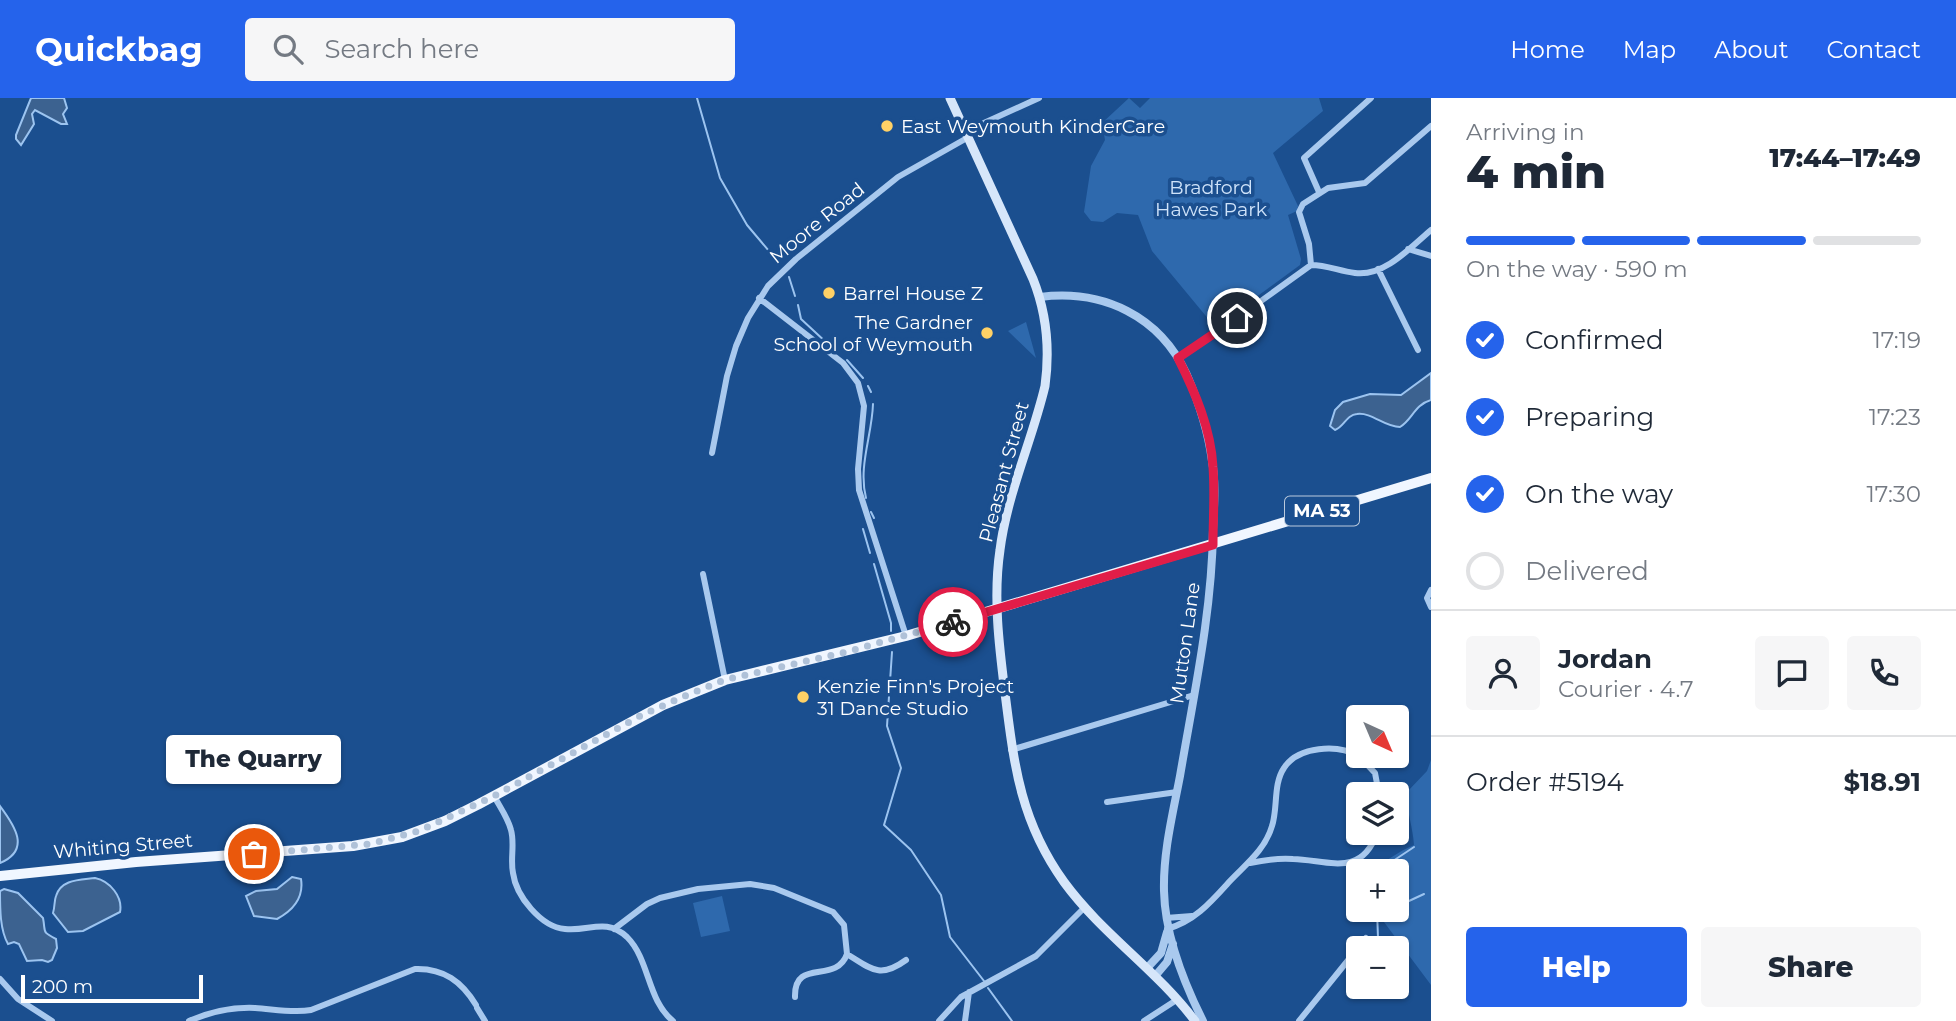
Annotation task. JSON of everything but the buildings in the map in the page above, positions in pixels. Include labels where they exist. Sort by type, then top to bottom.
[{"type":"main road","name":"Pleasant Street","points":[[950,98],[1040,297],[1047,340],[1045,386],[1002,539],[998,570],[997,609],[1011,750],[1022,798],[1033,828],[1055,869],[1085,907],[1156,975],[1195,1021]]},
{"type":"main road","name":"MA 53","points":[[494,796],[642,715],[724,680],[906,636],[1431,478]]},
{"type":"main road","name":"Whiting Street","points":[[0,876],[124,863],[370,844],[410,834],[453,817],[494,796]]},
{"type":"street","name":"Moore Road","points":[[712,453],[733,356],[759,298],[783,269],[898,177],[966,135],[1039,98]]},
{"type":"street","points":[[1319,192],[1304,158],[1371,98]]},
{"type":"street","points":[[1311,265],[1309,244],[1299,212],[1303,204],[1328,188],[1365,183],[1431,126]]},
{"type":"street","points":[[1178,358],[1311,265],[1329,266],[1353,273],[1378,269],[1431,230]]},
{"type":"street","points":[[1408,249],[1431,256]]},
{"type":"street","points":[[1378,269],[1418,350]]},
{"type":"street","name":"Mutton Lane","points":[[1040,297],[1065,296],[1122,309],[1154,327],[1173,348],[1178,358],[1196,396],[1210,445],[1214,501],[1208,604],[1165,865],[1167,929],[1163,949],[1148,967]]},
{"type":"street","points":[[759,298],[843,363],[858,383],[864,406],[859,490],[906,636]]},
{"type":"street","points":[[703,574],[724,680]]},
{"type":"street","points":[[1431,590],[1427,598],[1431,607]]},
{"type":"street","points":[[1011,750],[1194,695]]},
{"type":"street","points":[[1167,929],[1181,925],[1213,902],[1229,882],[1250,863],[1270,832],[1276,812],[1280,776],[1288,763],[1308,752],[1321,749],[1346,750]]},
{"type":"street","points":[[1107,802],[1177,792]]},
{"type":"street","points":[[494,796],[511,830],[515,881],[531,906],[547,922],[560,928],[598,925],[614,929],[631,943],[658,1004],[673,1021]]},
{"type":"street","points":[[1250,863],[1293,859],[1345,864],[1359,858],[1371,845]]},
{"type":"street","points":[[614,929],[647,904],[660,898],[698,889],[750,884],[774,888],[833,912],[844,925],[847,954],[841,965],[835,969],[815,971],[802,976],[795,987],[795,997]]},
{"type":"street","points":[[939,1021],[956,1001],[969,992],[1036,956],[1085,907]]},
{"type":"street","points":[[1166,918],[1194,915]]},
{"type":"street","name":"Mutton Lane","points":[[1167,929],[1187,986],[1203,1021]]},
{"type":"street","points":[[1156,975],[1167,962],[1173,944]]},
{"type":"street","points":[[847,954],[878,971],[888,971],[906,960]]},
{"type":"street","points":[[1299,1021],[1346,962]]},
{"type":"street","points":[[190,1021],[215,1012],[245,1008],[296,1012],[310,1010],[415,969],[448,975],[464,987],[485,1021]]},
{"type":"street","points":[[0,979],[18,999],[52,1021]]},
{"type":"street","points":[[965,1021],[969,992]]},
{"type":"street","points":[[1144,1021],[1178,999]]},
{"type":"green space","name":"Bradford Hawes Park","points":[[1129,98],[1140,108],[1150,98],[1319,98],[1323,111],[1273,153],[1298,206],[1297,211],[1288,215],[1301,259],[1300,265],[1215,327],[1152,251],[1138,215],[1117,213],[1103,222],[1091,221],[1084,212],[1091,166],[1105,140],[1102,123]]},
{"type":"green space","points":[[1026,322],[1036,358],[1008,331]]},
{"type":"green space","points":[[1431,760],[1431,985],[1409,956],[1409,936],[1394,936],[1384,922],[1409,922],[1409,859],[1389,859],[1414,845],[1409,790],[1427,771]]},
{"type":"green space","points":[[722,896],[730,931],[701,937],[693,903]]},
{"type":"shaded area","points":[[31,98],[64,98],[67,108],[63,114],[67,124],[61,124],[35,110],[32,114],[34,124],[21,145],[16,135]]},
{"type":"shaded area","points":[[1431,373],[1431,400],[1421,405],[1400,427],[1362,414],[1350,416],[1335,430],[1330,426],[1335,410],[1343,402],[1370,394],[1401,395]]},
{"type":"shaded area","points":[[0,806],[15,829],[18,845],[10,858],[0,863]]},
{"type":"shaded area","points":[[292,877],[301,879],[301,892],[292,908],[277,919],[254,916],[246,896],[256,891],[277,889]]},
{"type":"shaded area","points":[[95,878],[106,882],[114,890],[120,912],[83,931],[68,932],[53,913],[58,890],[72,881]]},
{"type":"shaded area","points":[[4,889],[18,893],[43,918],[45,931],[56,939],[57,948],[52,960],[27,961],[19,944],[8,944],[0,912],[0,891]]},
{"type":"waterway","points":[[697,98],[720,178],[747,225],[780,264]]},
{"type":"waterway","points":[[789,277],[795,296]]},
{"type":"waterway","points":[[798,305],[801,319],[828,344]]},
{"type":"waterway","points":[[847,360],[863,378]]},
{"type":"waterway","points":[[868,386],[871,392]]},
{"type":"waterway","points":[[866,498],[864,463],[873,404]]},
{"type":"waterway","points":[[871,512],[874,518]]},
{"type":"waterway","points":[[863,529],[870,553]]},
{"type":"waterway","points":[[874,564],[891,631]]},
{"type":"waterway","points":[[892,652],[887,726],[901,768],[884,825],[911,850],[941,895],[950,937],[984,981]]},
{"type":"waterway","points":[[1396,859],[1414,847]]},
{"type":"waterway","points":[[1409,901],[1424,894]]},
{"type":"waterway","points":[[1377,922],[1378,936]]},
{"type":"waterway","points":[[988,988],[1012,1021]]},
{"type":"way so far","points":[[254,854],[370,844],[402,837],[445,821],[642,715],[724,680],[846,652],[953,622]]},
{"type":"place","name":"East Weymouth KinderCare","points":[[887,126]]},
{"type":"place","name":"Barrel House Z","points":[[829,293]]},
{"type":"place","name":"The Gardner School of Weymouth","points":[[987,333]]},
{"type":"place","name":"Kenzie Finn's Project 31 Dance Studio","points":[[803,697]]},
{"type":"place","name":"The Quarry","points":[[254,854]]},
{"type":"route","points":[[953,622],[1213,545],[1213,465],[1210,445],[1196,396],[1178,358],[1237,318]]}]
